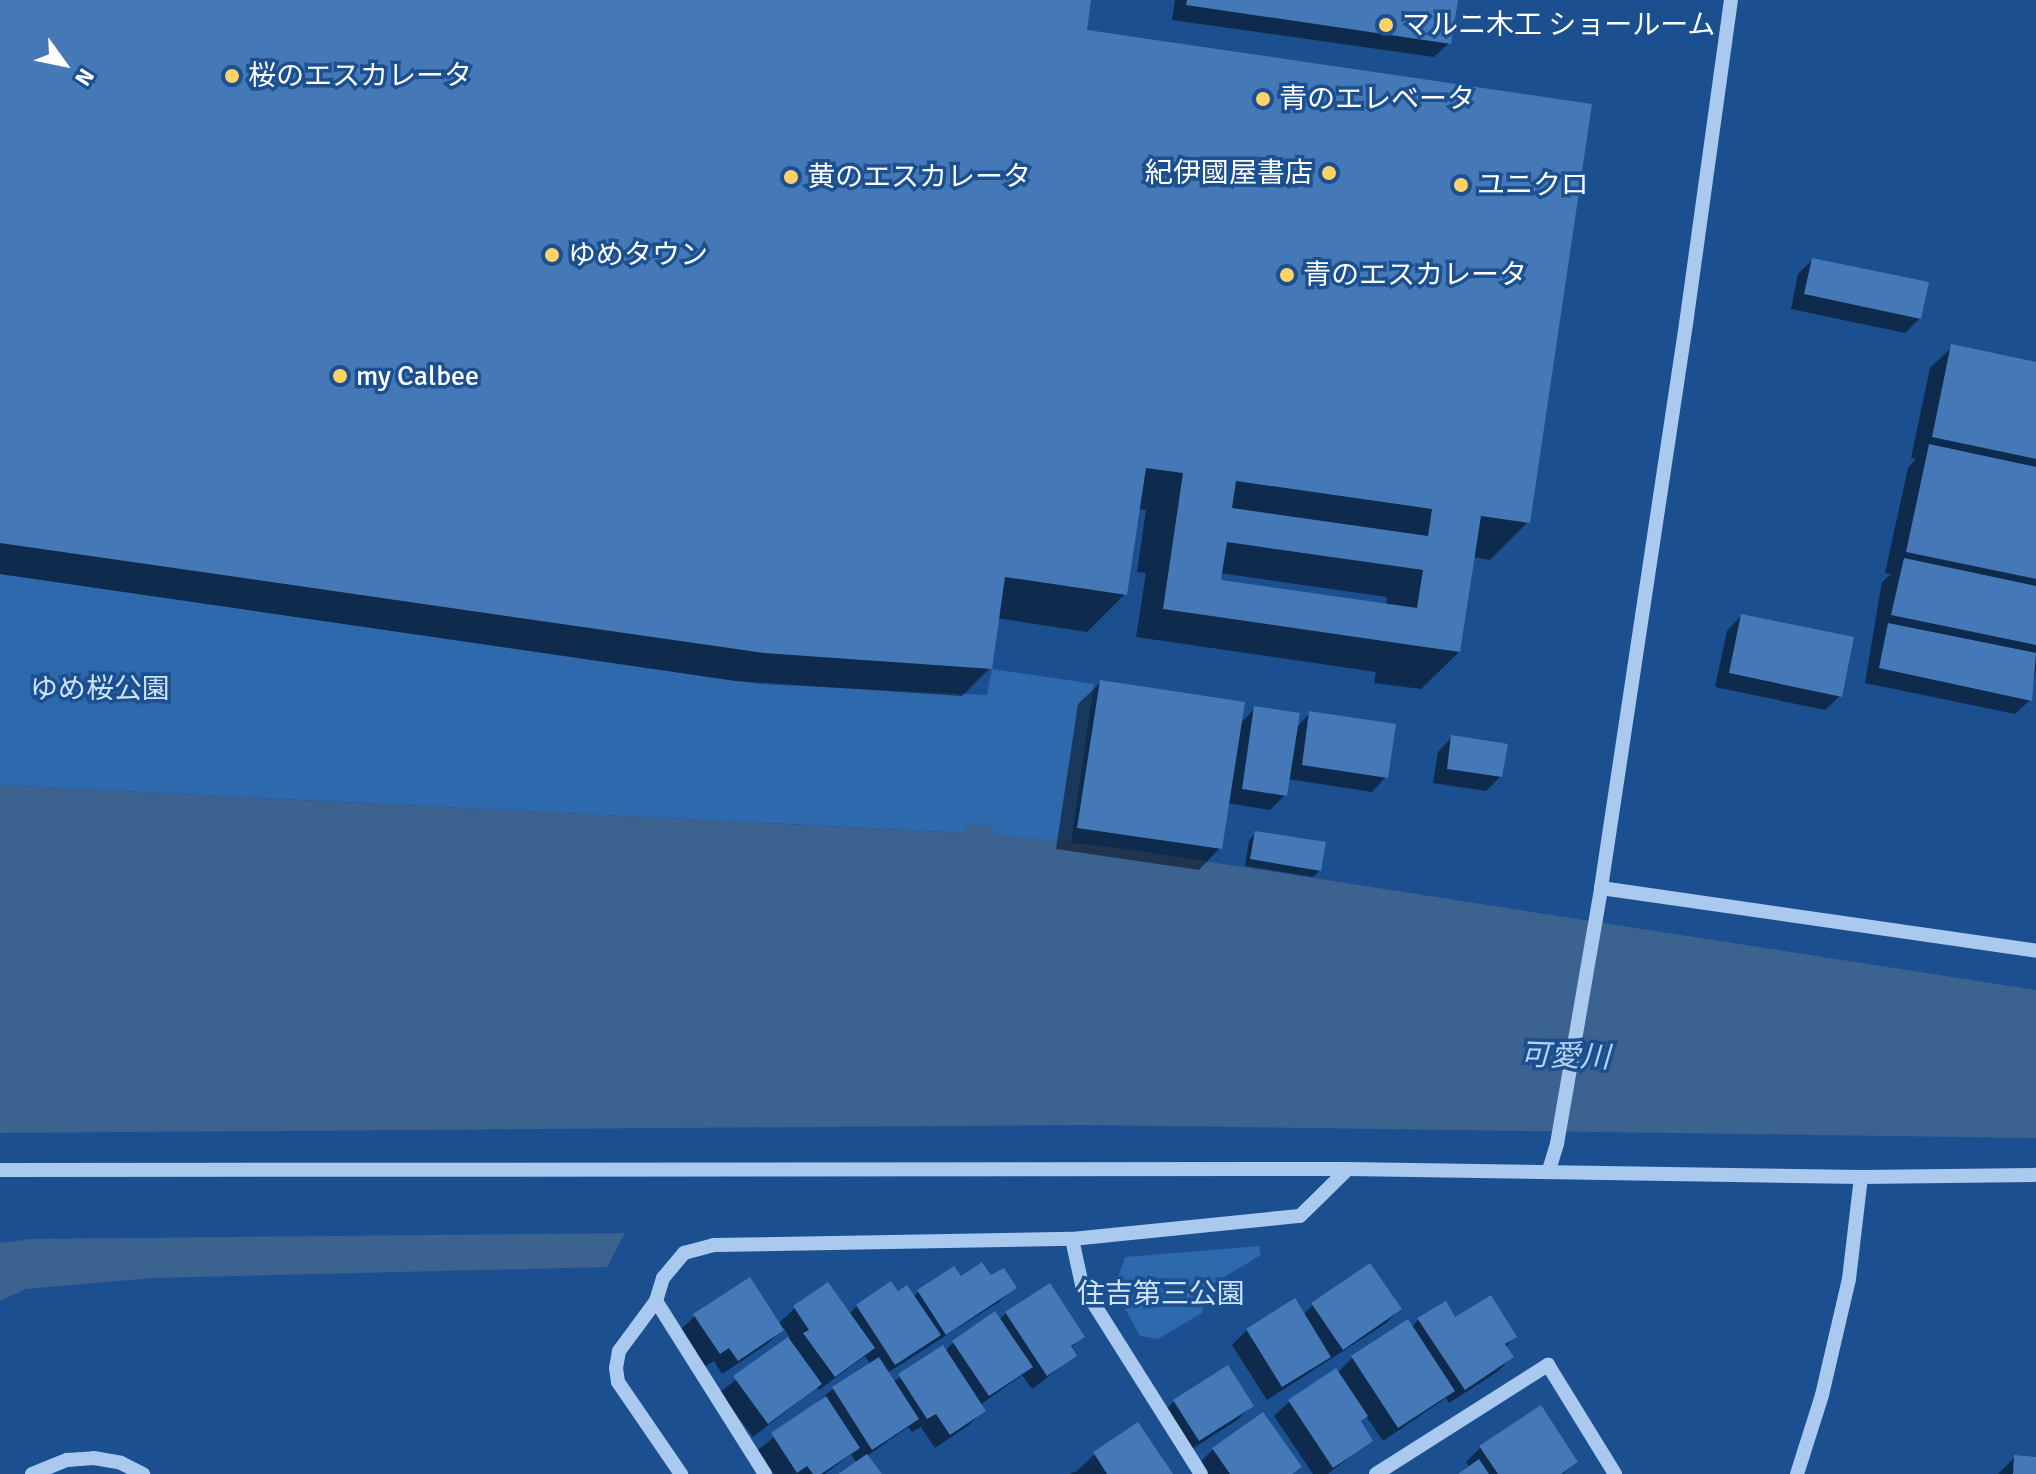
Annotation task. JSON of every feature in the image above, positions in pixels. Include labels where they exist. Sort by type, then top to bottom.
[{"type":"street","points":[[1549,1170],[1557,1144],[1601,888],[1686,324],[1731,0]]},
{"type":"street","points":[[1601,888],[2036,951]]},
{"type":"street","points":[[681,1474],[618,1382],[616,1368],[619,1351],[656,1301],[663,1278],[684,1253],[714,1245],[1072,1239],[1300,1216],[1348,1169]]},
{"type":"street","points":[[0,1170],[1348,1169],[1861,1177],[2036,1175]]},
{"type":"street","points":[[1797,1474],[1822,1395],[1849,1279],[1861,1177]]},
{"type":"street","points":[[1072,1239],[1082,1285],[1201,1474]]},
{"type":"street","points":[[656,1301],[765,1474]]},
{"type":"street","points":[[1376,1474],[1548,1365],[1615,1474]]},
{"type":"street","points":[[32,1474],[67,1460],[94,1458],[121,1463],[143,1474]]},
{"type":"green space","name":"ゆめ桜公園","points":[[0,574],[759,684],[987,695],[992,669],[1094,684],[1071,843],[994,835],[967,824],[966,833],[0,785]]},
{"type":"green space","name":"住吉第三公園","points":[[1259,1246],[1261,1255],[1206,1288],[1202,1313],[1158,1339],[1140,1336],[1114,1289],[1125,1257]]},
{"type":"water","name":"可愛川","points":[[0,785],[965,833],[967,823],[995,827],[995,835],[1120,848],[2036,990],[2036,1138],[1084,1125],[0,1133]]},
{"type":"water","points":[[625,1233],[607,1267],[152,1278],[26,1289],[0,1301],[0,1243],[30,1239]]},
{"type":"building","points":[[0,0],[1091,0],[1087,30],[1592,104],[1530,523],[1481,516],[1460,652],[1163,609],[1183,473],[1146,468],[1127,595],[1005,577],[992,669],[764,653],[0,543]],"holes":[[[1236,481],[1432,509],[1428,536],[1232,508]],[[1227,542],[1423,570],[1417,608],[1221,580]]]},
{"type":"building","name":"マルニ木工 ショールーム","points":[[1187,0],[1458,0],[1451,44],[1186,5]]},
{"type":"building","points":[[1812,258],[1929,282],[1921,319],[1804,294]]},
{"type":"building","points":[[1951,344],[2036,362],[2036,459],[1932,437]]},
{"type":"building","points":[[1929,444],[2036,467],[2036,579],[1906,552]]},
{"type":"building","points":[[1904,558],[2036,586],[2036,645],[1891,615]]},
{"type":"building","points":[[1741,614],[1854,637],[1842,697],[1729,673]]},
{"type":"building","points":[[1888,623],[2036,653],[2032,701],[1879,668]]},
{"type":"building","points":[[1100,680],[1245,702],[1222,849],[1077,828]]},
{"type":"building","points":[[1254,706],[1300,713],[1287,796],[1242,789]]},
{"type":"building","points":[[1309,711],[1396,724],[1388,778],[1302,765]]},
{"type":"building","points":[[1451,735],[1508,744],[1502,777],[1447,769]]},
{"type":"building","points":[[1255,831],[1326,842],[1321,871],[1250,859]]},
{"type":"building","points":[[982,1262],[991,1275],[1004,1268],[1017,1288],[946,1335],[917,1290],[954,1266],[961,1276]]},
{"type":"building","points":[[1370,1263],[1402,1309],[1343,1350],[1311,1303]]},
{"type":"building","points":[[750,1277],[784,1330],[738,1361],[729,1348],[720,1354],[693,1314]]},
{"type":"building","points":[[891,1281],[898,1291],[907,1285],[941,1335],[895,1365],[856,1305]]},
{"type":"building","points":[[828,1282],[875,1348],[835,1377],[803,1333],[809,1330],[793,1306]]},
{"type":"building","points":[[1050,1283],[1085,1337],[1071,1346],[1077,1356],[1047,1376],[1005,1312]]},
{"type":"building","points":[[1491,1295],[1517,1337],[1505,1344],[1514,1357],[1465,1390],[1417,1318],[1446,1301],[1455,1317]]},
{"type":"building","points":[[1295,1298],[1331,1357],[1282,1387],[1246,1329]]},
{"type":"building","points":[[995,1311],[1033,1367],[989,1396],[952,1341]]},
{"type":"building","points":[[1408,1319],[1455,1391],[1398,1428],[1351,1356]]},
{"type":"building","points":[[788,1337],[822,1384],[768,1424],[733,1376]]},
{"type":"building","points":[[943,1345],[986,1411],[950,1435],[936,1414],[927,1419],[898,1374]]},
{"type":"building","points":[[879,1357],[919,1419],[872,1450],[832,1387]]},
{"type":"building","points":[[1228,1365],[1254,1406],[1199,1441],[1173,1400]]},
{"type":"building","points":[[1336,1368],[1368,1416],[1361,1421],[1373,1441],[1333,1468],[1288,1400]]},
{"type":"building","points":[[826,1396],[860,1448],[821,1474],[813,1474],[807,1466],[797,1473],[771,1433]]},
{"type":"building","points":[[1541,1405],[1578,1462],[1561,1474],[1498,1474],[1479,1446]]},
{"type":"building","points":[[1263,1412],[1302,1467],[1292,1474],[1230,1474],[1212,1448]]},
{"type":"building","points":[[1138,1422],[1173,1474],[1107,1474],[1093,1452]]},
{"type":"building","points":[[867,1454],[882,1474],[838,1474]]},
{"type":"building","points":[[2014,1455],[2036,1457],[2036,1474],[2013,1474]]},
{"type":"building","points":[[1479,1459],[1489,1474],[1458,1474]]},
{"type":"place","name":"マルニ木工 ショールーム","points":[[1386,25]]},
{"type":"place","name":"桜のエスカレータ","points":[[232,76]]},
{"type":"place","name":"青のエレベータ","points":[[1263,99]]},
{"type":"place","name":"紀伊國屋書店","points":[[1329,173]]},
{"type":"place","name":"黄のエスカレータ","points":[[791,177]]},
{"type":"place","name":"ユニクロ","points":[[1461,185]]},
{"type":"place","name":"ゆめタウン","points":[[552,255]]},
{"type":"place","name":"青のエスカレータ","points":[[1287,275]]},
{"type":"place","name":"my Calbee","points":[[340,376]]}]
